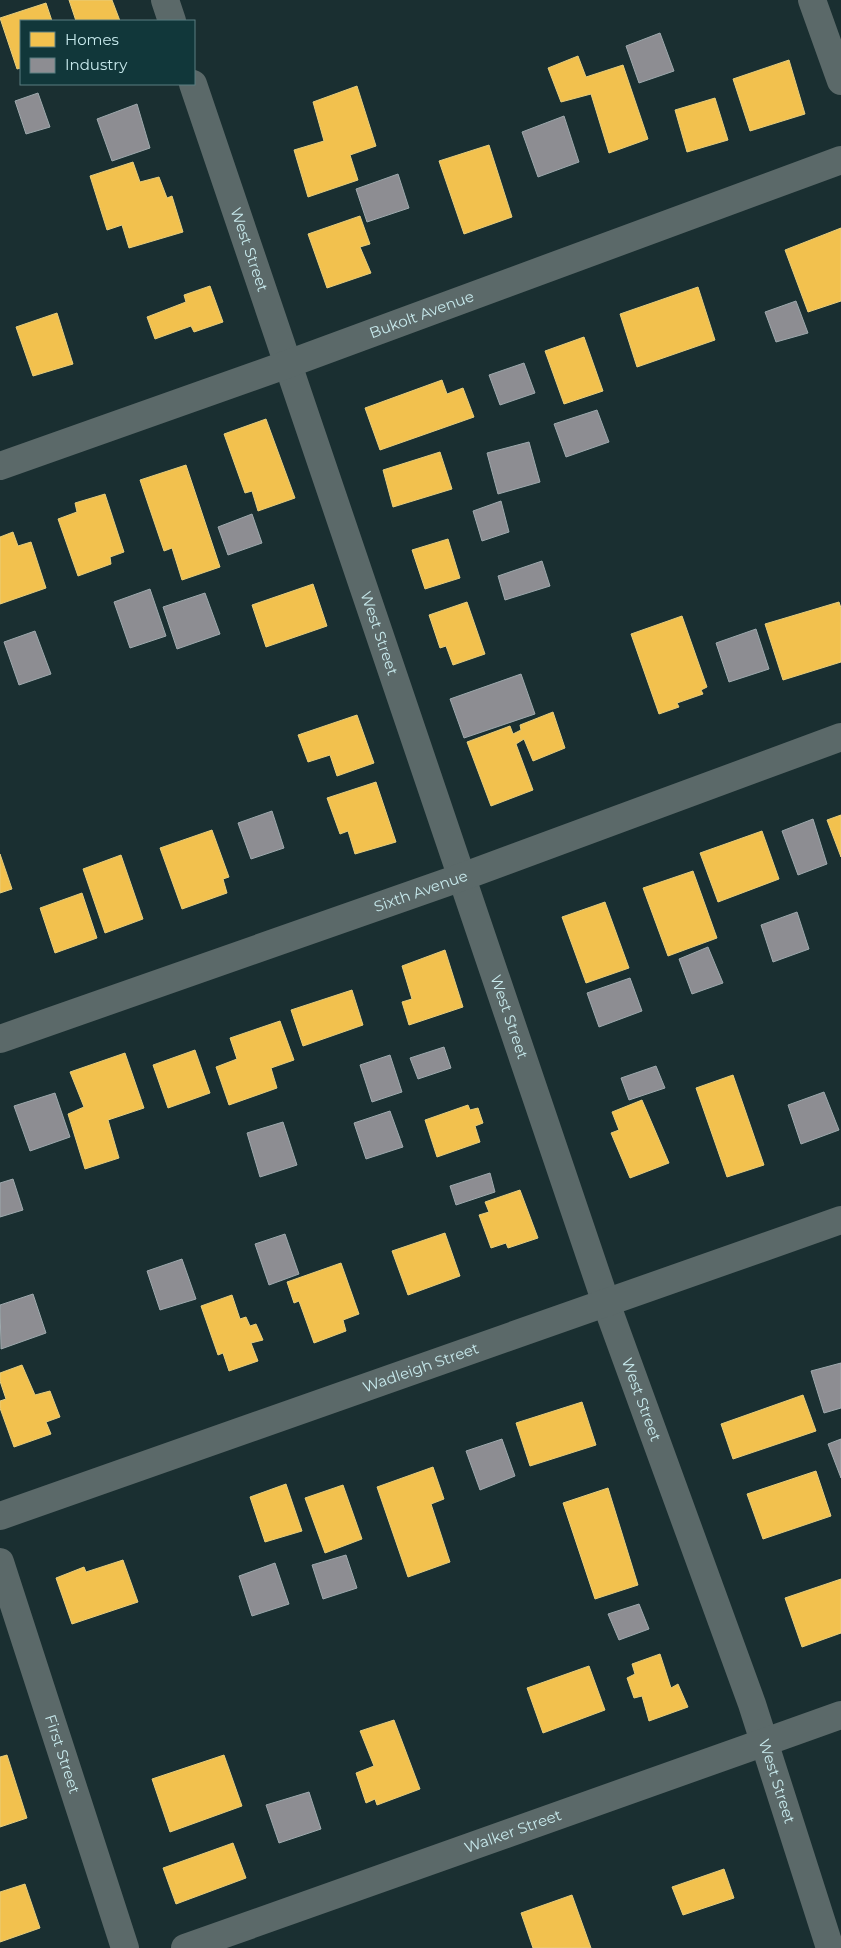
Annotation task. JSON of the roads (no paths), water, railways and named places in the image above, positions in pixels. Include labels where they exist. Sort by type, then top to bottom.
[{"type":"street","points":[[165,0],[172,20]]},
{"type":"street","points":[[812,0],[841,81]]},
{"type":"street","name":"West Street","points":[[193,85],[606,1303],[765,1742],[830,1948]]},
{"type":"street","name":"Bukolt Avenue","points":[[0,466],[288,364],[841,160]]},
{"type":"street","name":"Sixth Avenue","points":[[0,1039],[462,878],[841,737]]},
{"type":"street","name":"Wadleigh Street","points":[[0,1516],[841,1220]]},
{"type":"street","name":"First Street","points":[[0,1562],[125,1948]]},
{"type":"street","name":"Walker Street","points":[[185,1948],[841,1715]]}]
